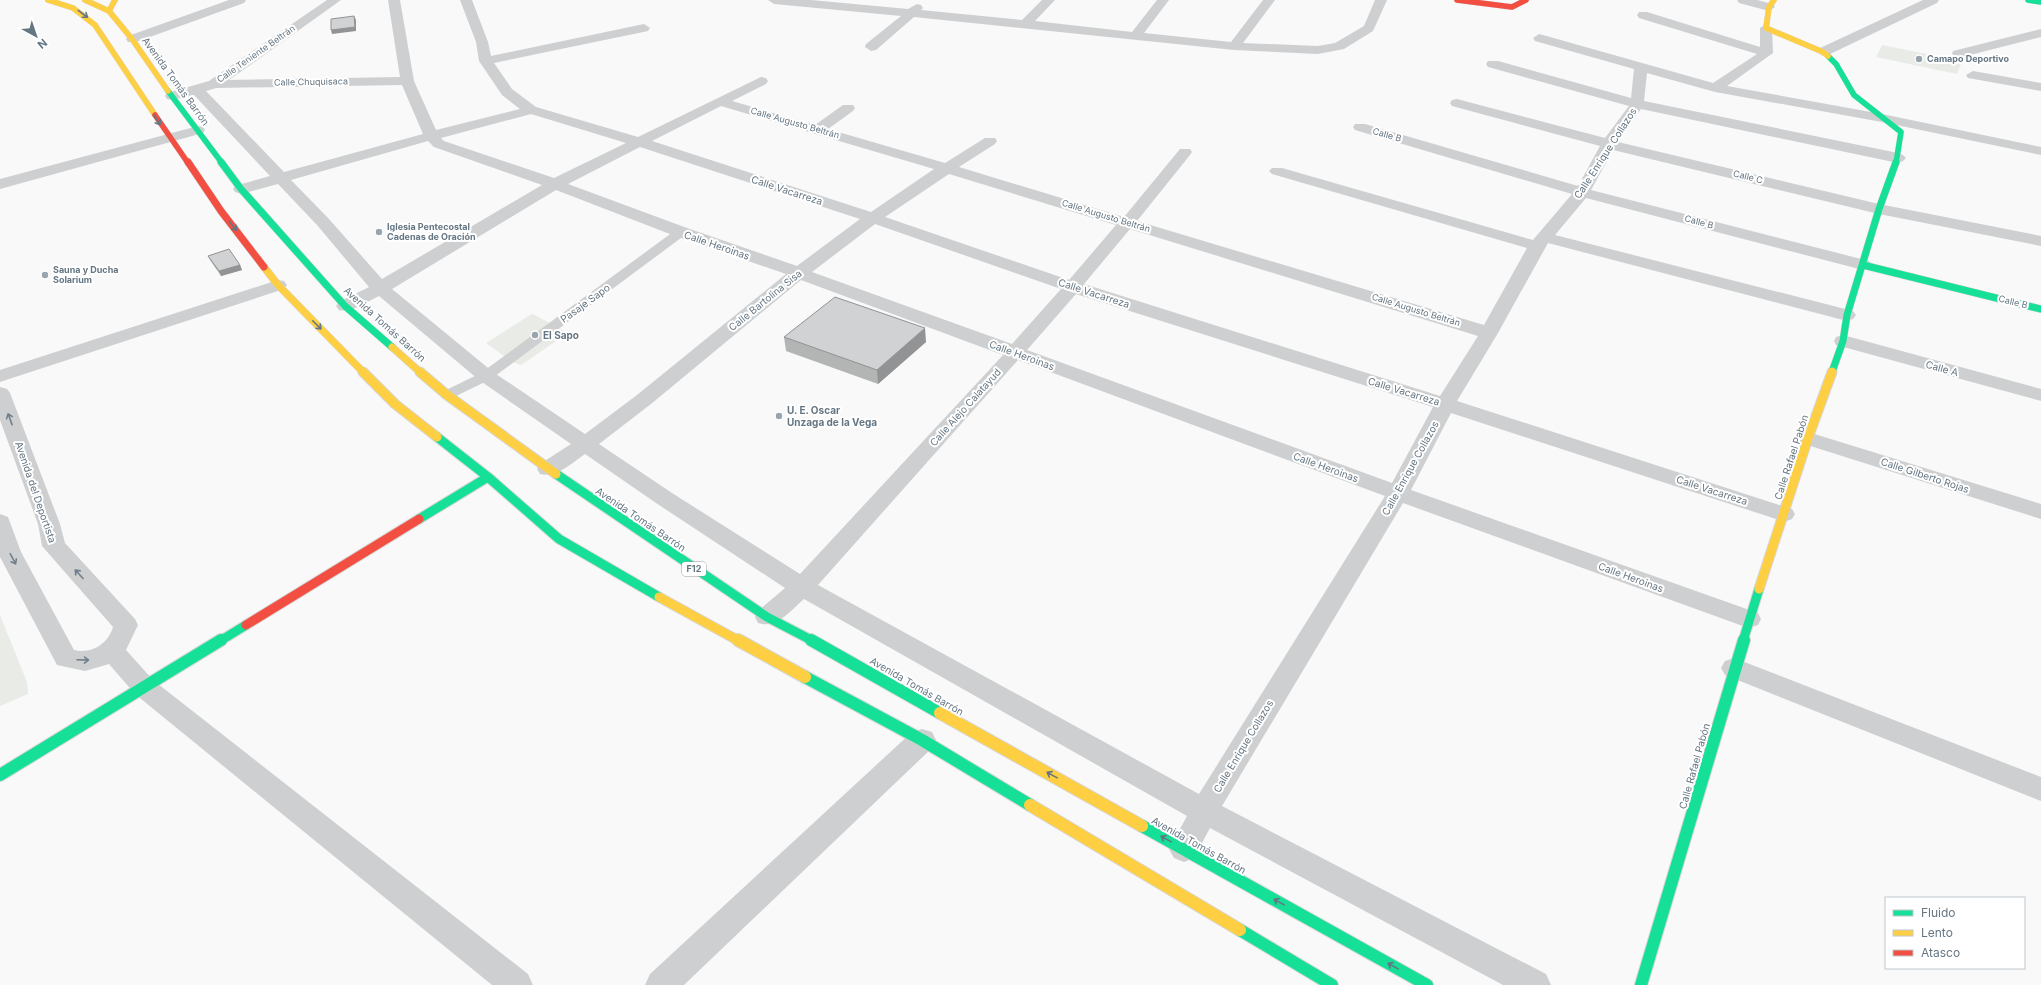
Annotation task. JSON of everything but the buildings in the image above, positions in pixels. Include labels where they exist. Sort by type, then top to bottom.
[{"type":"main road","points":[[48,0],[72,6],[85,14],[95,25],[168,137],[221,211],[278,285],[395,404],[488,477],[559,539],[682,611],[922,740],[1332,985]]},
{"type":"main road","name":"Avenida Tomás Barrón","points":[[85,0],[109,11],[132,39],[241,189],[345,306],[447,395],[548,469],[767,617],[856,664],[1427,985]]},
{"type":"main road","points":[[109,11],[114,0]]},
{"type":"main road","points":[[1457,0],[1491,2],[1512,7],[1526,0]]},
{"type":"main road","points":[[1766,28],[1772,4]]},
{"type":"main road","name":"Calle Rafael Pabón","points":[[1641,985],[1748,619],[1808,438],[1843,341],[1847,315],[1879,209],[1898,158],[1901,132],[1854,95],[1836,64],[1823,52],[1766,28]]},
{"type":"main road","name":"Calle B","points":[[1863,265],[2041,309]]},
{"type":"main road","points":[[0,775],[488,477]]},
{"type":"street","points":[[132,39],[240,0]]},
{"type":"street","name":"Calle Teniente Beltrán","points":[[172,96],[214,84],[335,0]]},
{"type":"street","points":[[394,0],[407,81],[431,136]]},
{"type":"street","name":"Calle Vacarreza","points":[[466,0],[482,42],[486,62],[507,92],[531,110],[640,142],[873,218],[1074,287],[1445,404],[1784,514]]},
{"type":"street","points":[[774,0],[1234,46],[1318,50],[1339,46],[1369,28],[1381,0]]},
{"type":"street","points":[[871,47],[927,0]]},
{"type":"street","points":[[1025,24],[1049,0]]},
{"type":"street","points":[[1136,35],[1163,0]]},
{"type":"street","points":[[1234,46],[1269,0]]},
{"type":"street","points":[[1743,0],[1772,4]]},
{"type":"street","points":[[1823,52],[1933,0]]},
{"type":"street","points":[[1643,14],[1767,53]]},
{"type":"street","points":[[486,62],[644,28]]},
{"type":"street","points":[[1766,28],[1767,53]]},
{"type":"street","points":[[1958,54],[2041,33]]},
{"type":"street","points":[[1539,38],[1640,68],[1715,88],[1882,118],[2041,150]]},
{"type":"street","points":[[1715,88],[1767,53]]},
{"type":"street","points":[[1493,64],[1637,104],[1898,158]]},
{"type":"street","name":"Calle Enrique Collazos","points":[[1184,849],[1204,811],[1398,493],[1445,404],[1541,242],[1582,192],[1609,144],[1637,104],[1640,68]]},
{"type":"street","points":[[1973,75],[2041,87]]},
{"type":"street","name":"Calle Chuquisaca","points":[[214,84],[407,81]]},
{"type":"street","points":[[345,306],[380,288],[555,184],[722,102],[761,81]]},
{"type":"street","points":[[197,90],[280,177],[380,288],[486,376],[664,498],[802,587],[1204,811],[1535,985]]},
{"type":"street","name":"Calle Augusto Beltrán","points":[[722,102],[818,129],[1489,332]]},
{"type":"street","name":"Calle C","points":[[1457,102],[1609,144],[1879,209],[2041,242]]},
{"type":"street","points":[[818,129],[848,108]]},
{"type":"street","points":[[241,189],[280,177],[531,110]]},
{"type":"street","name":"Calle B","points":[[1360,127],[1582,192],[1863,265]]},
{"type":"street","points":[[0,184],[198,130]]},
{"type":"street","name":"Calle Heroinas","points":[[431,136],[439,144],[555,184],[681,232],[799,273],[1398,493],[1748,619]]},
{"type":"street","name":"Calle Bartolina Sisa","points":[[548,469],[586,445],[799,273],[873,218],[990,140]]},
{"type":"street","name":"Calle Alejo Calatayud","points":[[767,617],[802,587],[1074,287],[1129,223],[1185,152]]},
{"type":"street","points":[[1277,172],[1541,242],[1847,315]]},
{"type":"street","points":[[0,376],[278,285]]},
{"type":"street","name":"Calle A","points":[[1843,341],[2041,394]]},
{"type":"street","name":"Avenida del Deportista","points":[[0,393],[49,524],[54,546],[126,626],[124,636],[112,651]]},
{"type":"street","name":"Calle Gilberto Rojas","points":[[1808,438],[2041,512]]},
{"type":"street","points":[[0,522],[9,552],[66,658],[87,661],[112,651],[144,687],[517,985]]},
{"type":"street","points":[[1734,668],[2041,789]]},
{"type":"street","points":[[661,985],[922,740]]},
{"type":"lane","name":"Pasaje Sapo","points":[[447,395],[486,376],[681,232]]},
{"type":"shaded area","name":"Camapo Deportivo","points":[[1882,45],[1962,61],[1957,74],[1876,57]]},
{"type":"shaded area","points":[[533,314],[568,333],[521,365],[512,362],[486,343],[530,315]]},
{"type":"shaded area","points":[[0,615],[27,682],[28,694],[0,706]]},
{"type":"traffic: fast","points":[[2028,0],[2041,2]]},
{"type":"traffic: fast","points":[[1828,56],[1836,64],[1854,95],[1901,132],[1898,158],[1879,209],[1847,315],[1843,341],[1832,372]]},
{"type":"traffic: fast","points":[[168,91],[241,189],[345,306],[392,347]]},
{"type":"traffic: fast","points":[[1863,265],[2041,309]]},
{"type":"traffic: fast","points":[[437,437],[488,477],[559,539],[659,597]]},
{"type":"traffic: fast","points":[[556,474],[767,617],[856,664],[940,713]]},
{"type":"traffic: fast","points":[[419,519],[488,477]]},
{"type":"traffic: fast","points":[[1641,985],[1759,589]]},
{"type":"traffic: fast","points":[[0,775],[246,625]]},
{"type":"traffic: fast","points":[[805,677],[922,740],[1030,805]]},
{"type":"traffic: fast","points":[[1142,826],[1427,985]]},
{"type":"traffic: fast","points":[[1240,930],[1332,985]]},
{"type":"traffic: slow","points":[[48,0],[73,8],[95,25],[155,115]]},
{"type":"traffic: slow","points":[[85,0],[109,11],[132,39],[168,91]]},
{"type":"traffic: slow","points":[[109,11],[115,0]]},
{"type":"traffic: slow","points":[[1774,0],[1769,7],[1766,28],[1823,52],[1828,56]]},
{"type":"traffic: slow","points":[[264,267],[278,285],[395,404],[437,437]]},
{"type":"traffic: slow","points":[[392,347],[447,395],[556,474]]},
{"type":"traffic: slow","points":[[1759,589],[1808,438],[1832,372]]},
{"type":"traffic: slow","points":[[659,597],[805,677]]},
{"type":"traffic: slow","points":[[940,713],[1142,826]]},
{"type":"traffic: slow","points":[[1030,805],[1240,930]]},
{"type":"traffic: jam","points":[[1457,0],[1512,7],[1526,0]]},
{"type":"traffic: jam","points":[[155,115],[221,211],[264,267]]},
{"type":"traffic: jam","points":[[246,625],[419,519]]},
{"type":"place","name":"Camapo Deportivo","points":[[1919,59]]},
{"type":"place","name":"Iglesia Pentecostal Cadenas de Oración","points":[[379,232]]},
{"type":"place","name":"Sauna y Ducha Solarium","points":[[45,275]]},
{"type":"place","name":"El Sapo","points":[[535,335]]},
{"type":"place","name":"U. E. Oscar Unzaga de la Vega","points":[[779,416]]}]
